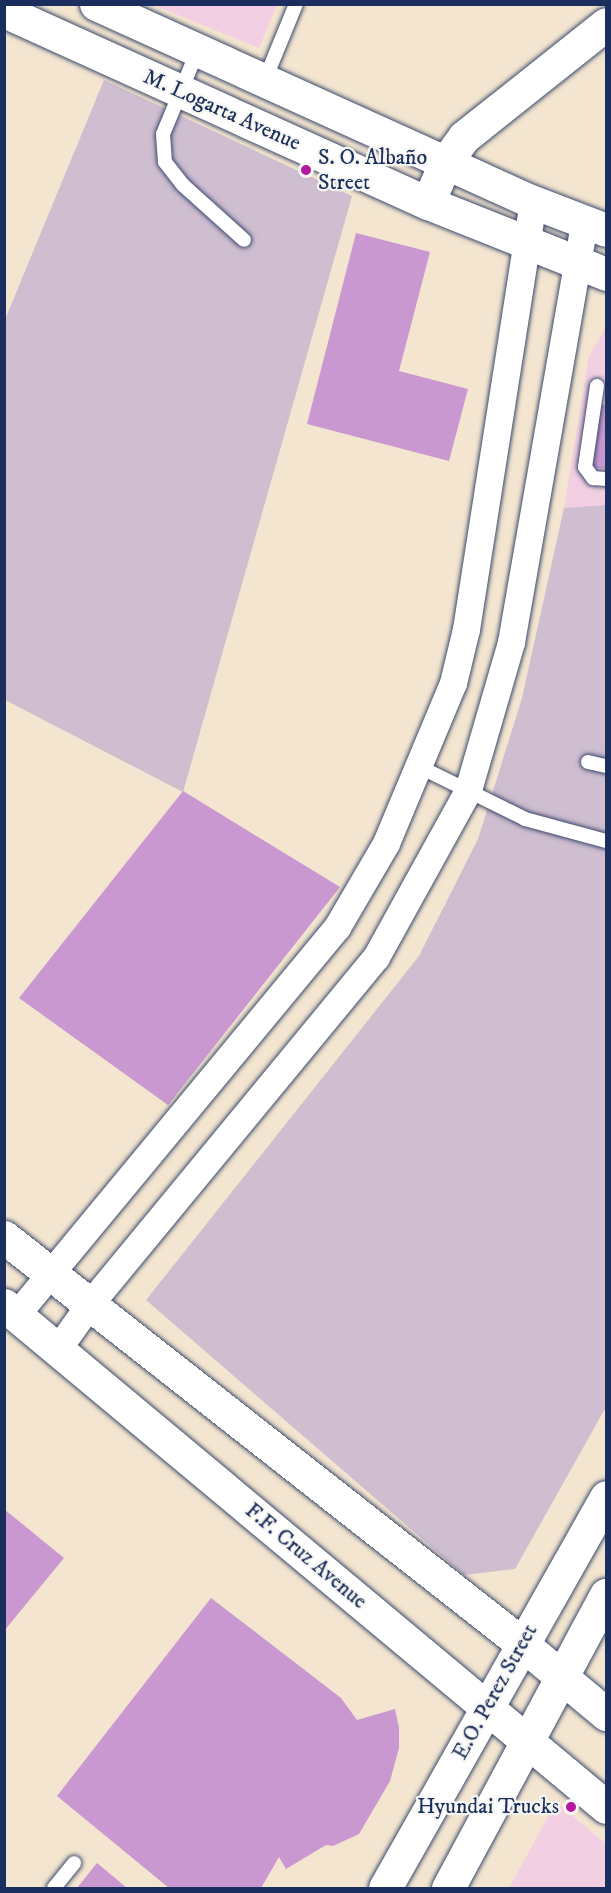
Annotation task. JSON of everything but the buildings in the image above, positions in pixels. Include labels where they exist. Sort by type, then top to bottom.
[{"type":"main road","name":"M. Logarta Avenue","points":[[96,4],[197,52],[533,202],[595,226]]},
{"type":"main road","name":"M. Logarta Avenue","points":[[4,11],[428,203],[525,245],[606,274]]},
{"type":"main road","points":[[428,203],[446,163],[464,137],[606,24]]},
{"type":"main road","points":[[4,1237],[521,1643],[606,1714]]},
{"type":"main road","name":"F.F. Cruz Avenue","points":[[10,1310],[59,1347],[486,1709],[606,1807]]},
{"type":"main road","name":"E.O. Perez Street","points":[[385,1888],[521,1643],[606,1497]]},
{"type":"main road","points":[[448,1888],[529,1744],[606,1595]]},
{"type":"street","points":[[10,1310],[50,1273],[337,927],[386,843],[420,767],[453,683],[466,629],[533,202]]},
{"type":"street","points":[[59,1347],[89,1305],[376,957],[468,790],[511,642],[575,264],[595,226]]},
{"type":"lane","points":[[264,82],[296,4]]},
{"type":"lane","points":[[197,52],[164,134],[165,162],[183,185],[244,240]]},
{"type":"lane","points":[[597,386],[585,467],[593,478],[606,479]]},
{"type":"lane","points":[[588,762],[606,766]]},
{"type":"lane","points":[[420,767],[525,819],[606,841]]},
{"type":"lane","points":[[54,1888],[74,1863]]},
{"type":"shaded area","points":[[154,5],[277,5],[259,48]]},
{"type":"shaded area","points":[[104,80],[352,196],[183,792],[5,700],[4,322]]},
{"type":"shaded area","points":[[606,327],[606,505],[564,508],[589,356]]},
{"type":"shaded area","points":[[606,505],[606,1407],[515,1569],[464,1575],[146,1300],[419,956],[478,839],[522,698],[564,508]]},
{"type":"shaded area","points":[[556,1802],[606,1844],[606,1888],[509,1888]]},
{"type":"place","name":"S. O. Albaño Street","points":[[306,170]]},
{"type":"place","name":"Hyundai Trucks","points":[[571,1807]]}]
